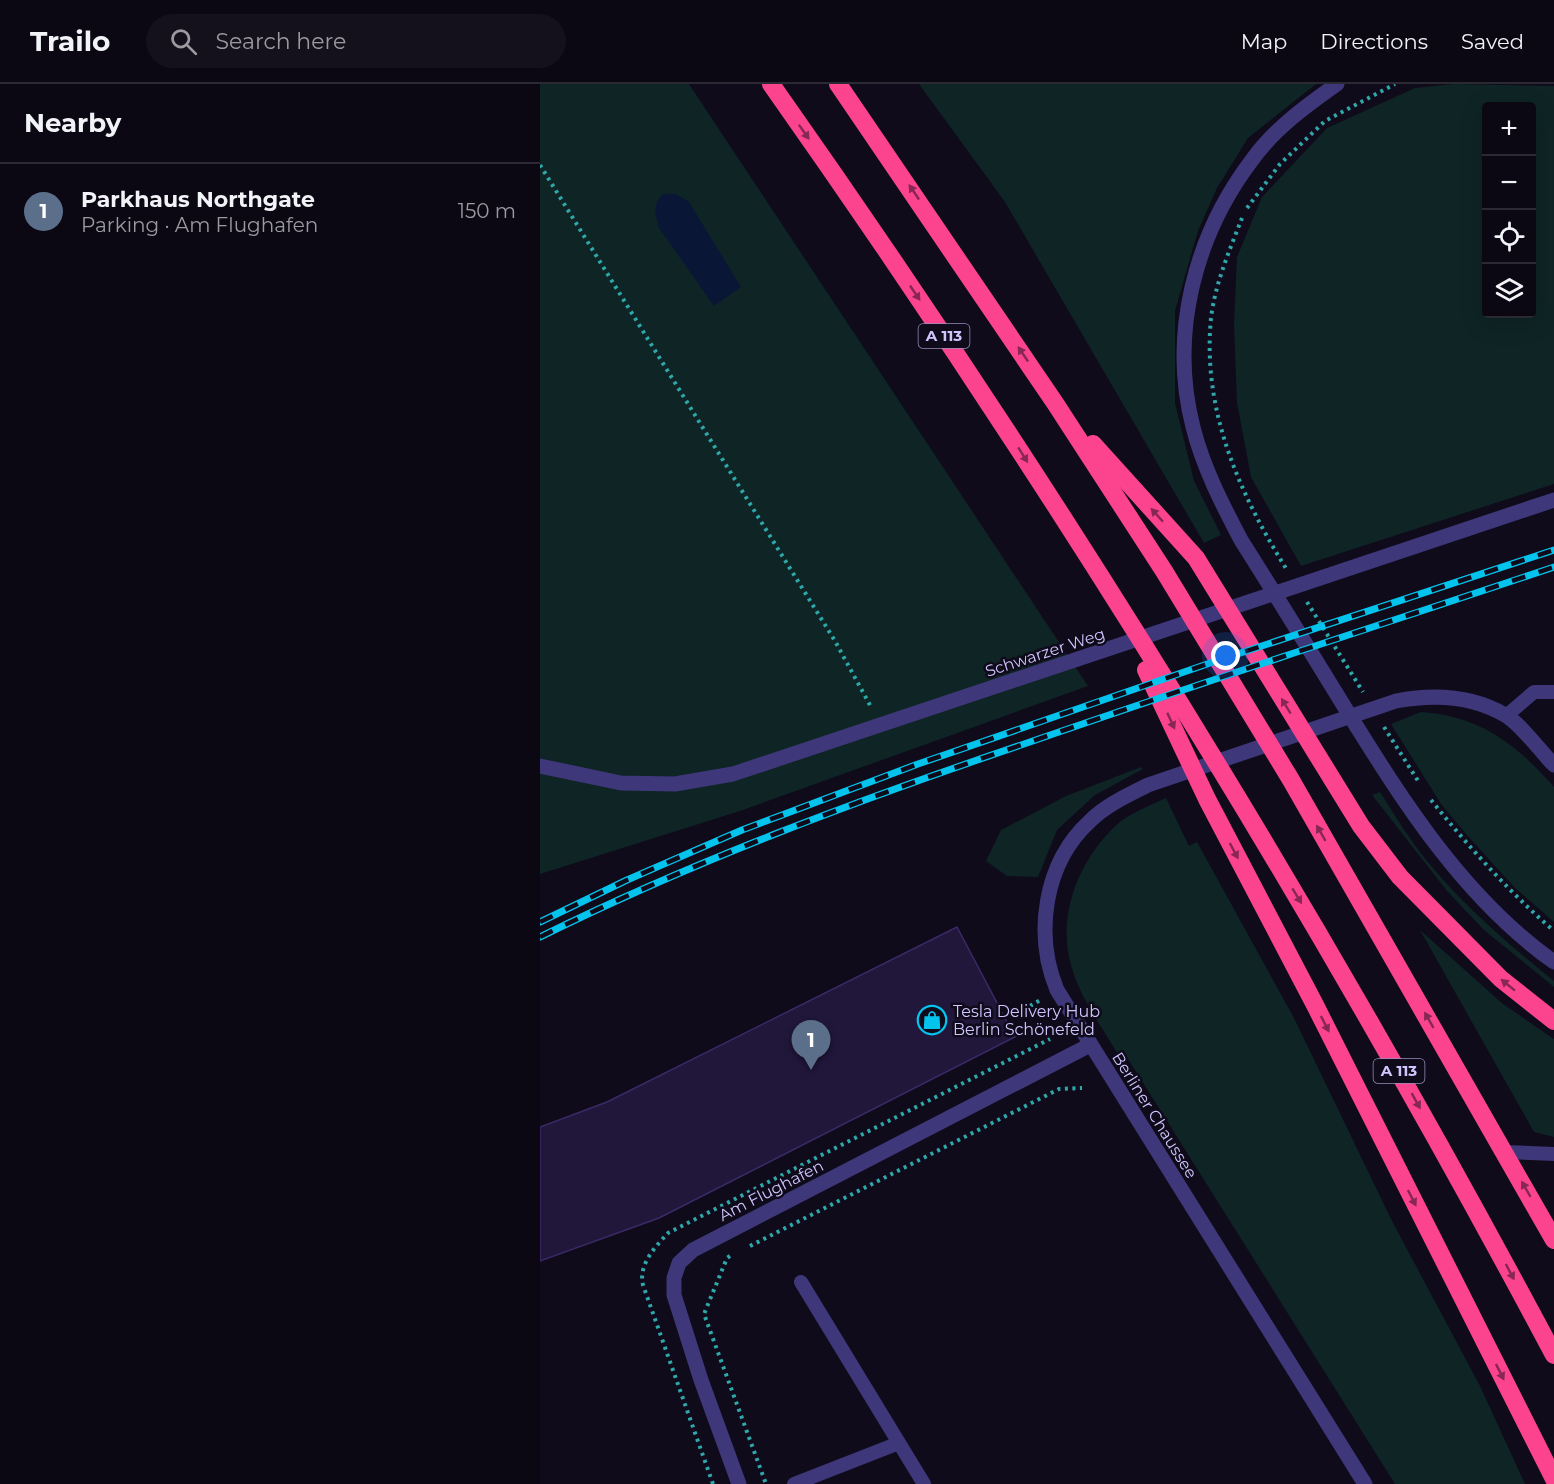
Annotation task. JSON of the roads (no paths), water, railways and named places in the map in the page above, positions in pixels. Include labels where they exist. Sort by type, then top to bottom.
[{"type":"highway","name":"A 113","points":[[771,84],[993,407],[1229,785],[1388,1051],[1554,1355]]},
{"type":"highway","name":"A 113","points":[[838,84],[1055,403],[1164,571],[1283,767],[1554,1240]]},
{"type":"highway","points":[[1055,403],[1196,558],[1361,826],[1400,877],[1501,979],[1554,1022]]},
{"type":"highway","points":[[1110,592],[1207,799],[1315,1005],[1554,1479]]},
{"type":"street","points":[[1337,84],[1298,112],[1252,158],[1227,197],[1199,258],[1186,314],[1184,370],[1192,425],[1217,493],[1241,540],[1394,786],[1447,860],[1520,934],[1554,962]]},
{"type":"street","name":"Schwarzer Weg","points":[[540,766],[621,783],[675,784],[733,774],[1554,500]]},
{"type":"street","name":"Berliner Chaussee","points":[[1365,1484],[1090,1045],[1051,976],[1046,946],[1046,903],[1058,863],[1072,840],[1090,820],[1113,803],[1148,785],[1396,701],[1420,696],[1466,698],[1506,716],[1554,765]]},
{"type":"street","name":"Am Flughafen","points":[[740,1484],[701,1380],[674,1295],[674,1278],[679,1263],[693,1250],[1090,1045]]},
{"type":"lane","points":[[1506,716],[1534,692],[1554,692]]},
{"type":"lane","points":[[1505,1152],[1554,1154]]},
{"type":"lane","points":[[801,1282],[924,1484]]},
{"type":"lane","points":[[794,1484],[899,1443]]},
{"type":"water","points":[[663,194],[676,194],[689,202],[741,287],[714,306],[659,228],[655,210]]},
{"type":"railway","points":[[540,922],[627,880],[742,830],[918,764],[1213,662],[1554,550]]},
{"type":"railway","points":[[540,937],[658,882],[839,809],[1156,699],[1554,567]]},
{"type":"place","name":"Tesla Delivery Hub Berlin Schönefeld","points":[[932,1020]]},
{"type":"place","name":"Parkhaus Northgate","points":[[811,1070]]}]
